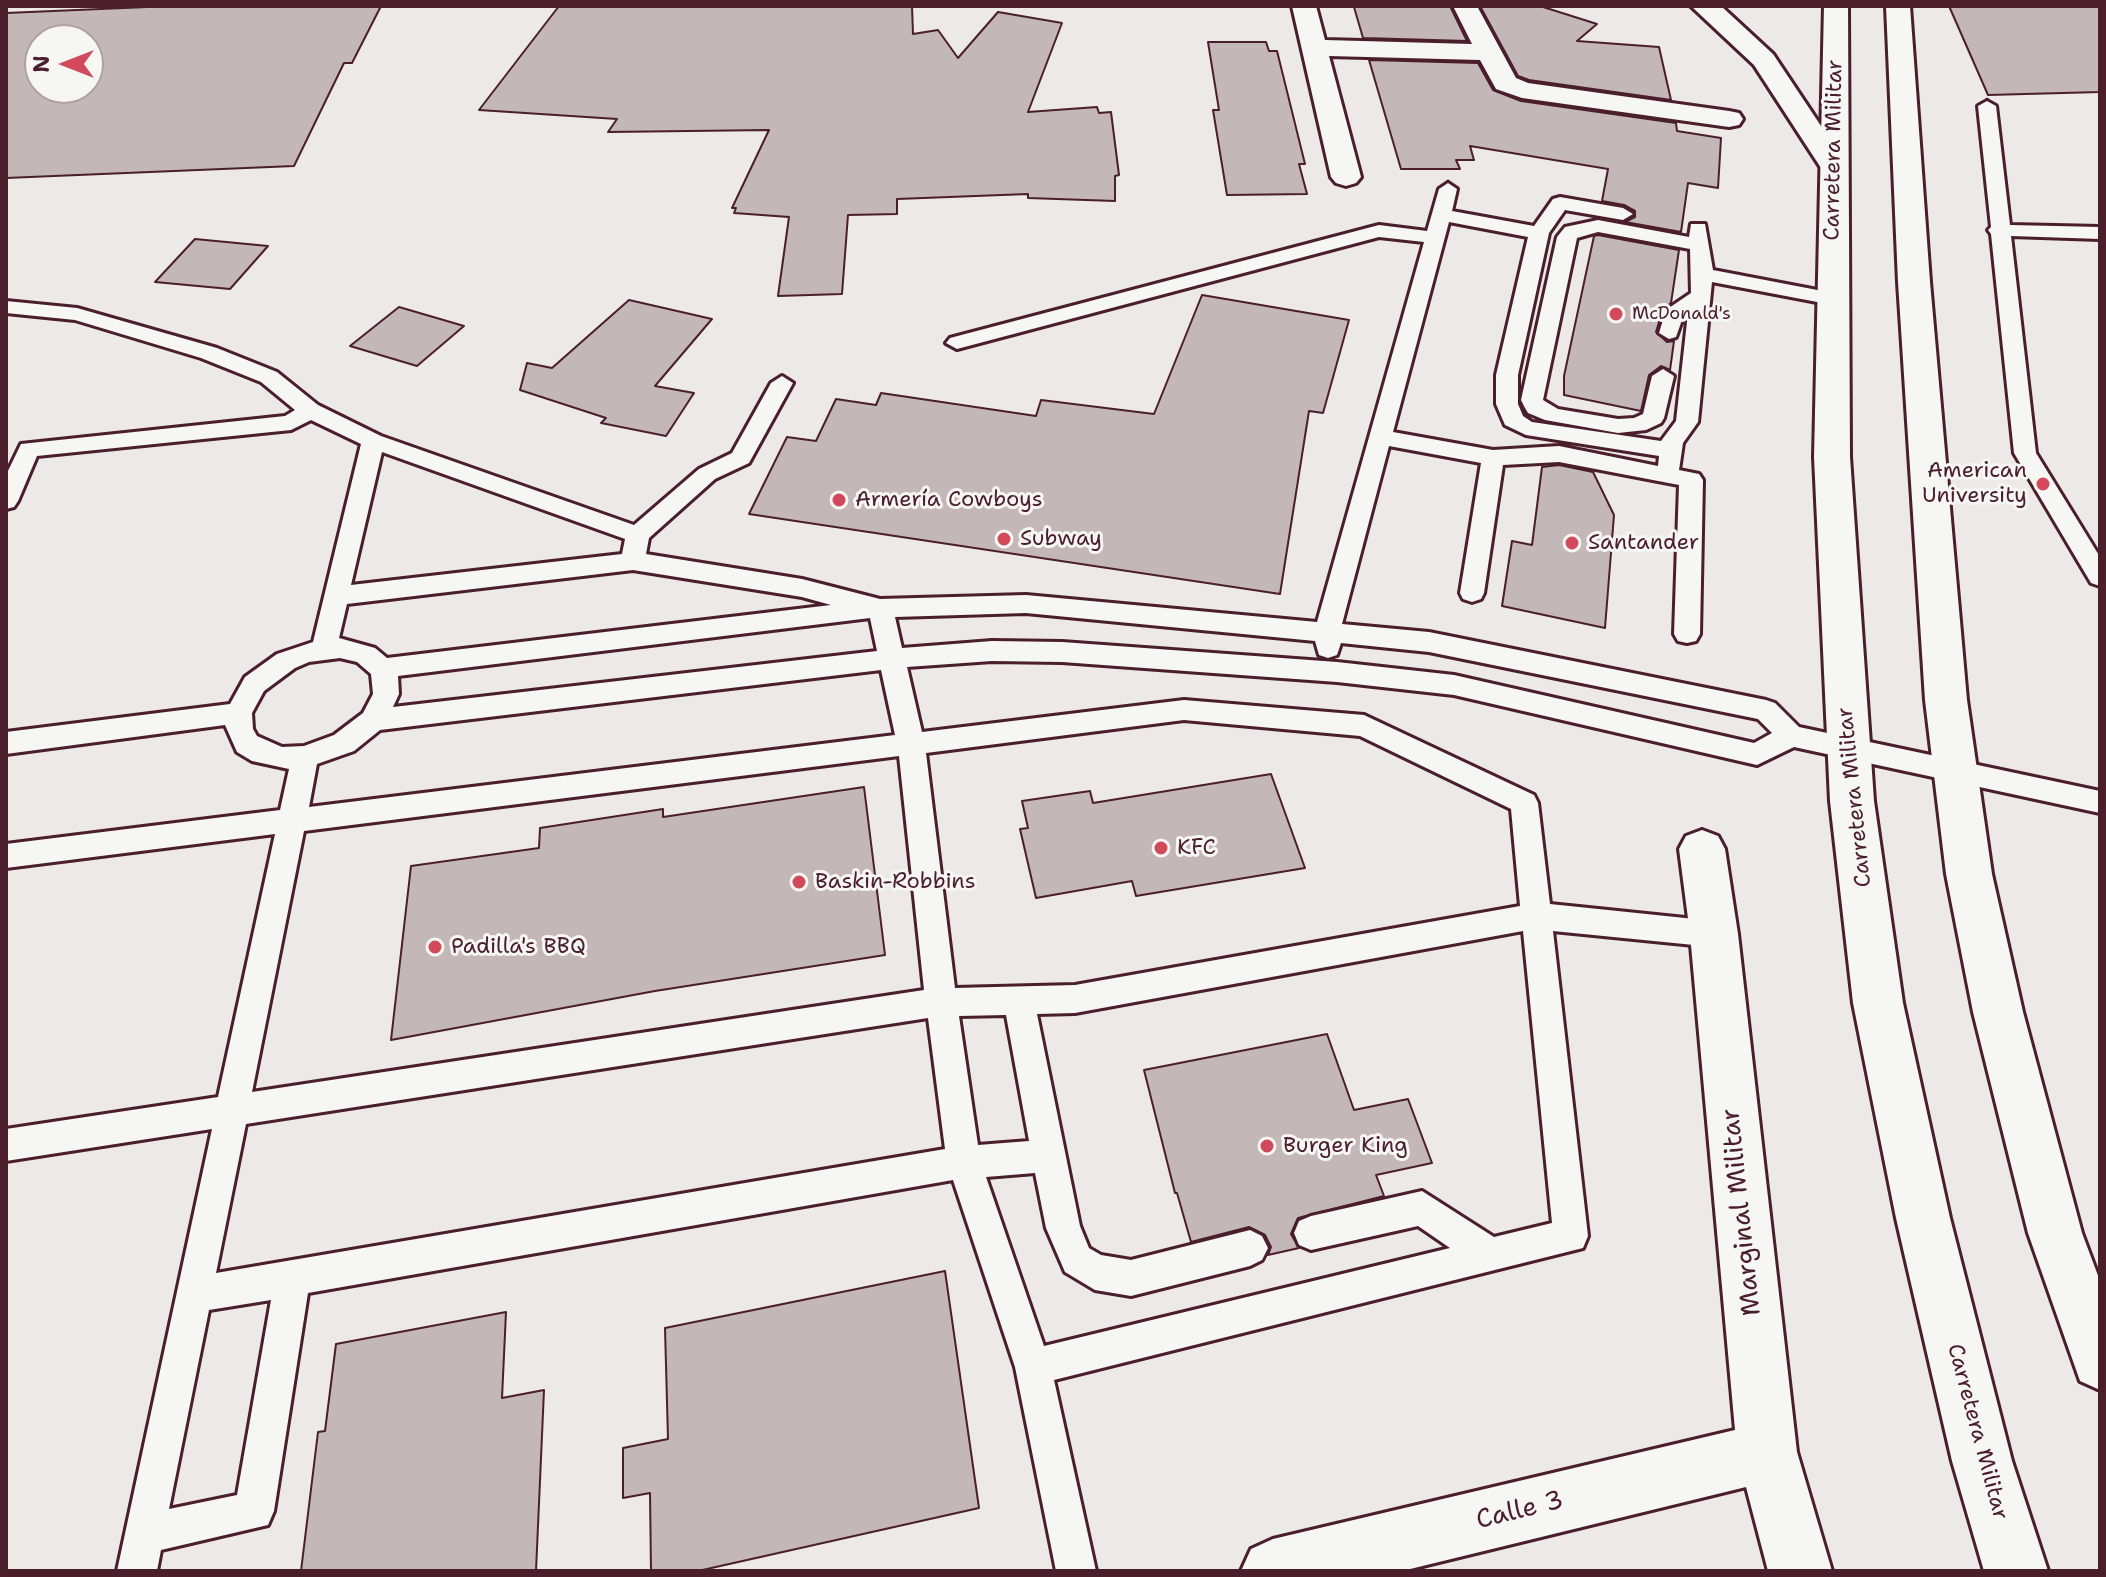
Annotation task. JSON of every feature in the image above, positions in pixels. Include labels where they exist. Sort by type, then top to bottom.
[{"type":"main road","points":[[1304,6],[1346,177]]},
{"type":"main road","points":[[1465,6],[1505,83],[1522,90],[1729,119]]},
{"type":"main road","points":[[1703,6],[1716,14],[1764,60],[1833,165]]},
{"type":"main road","name":"Carretera Militar","points":[[1836,6],[1832,457],[1848,747],[1878,1003],[1923,1218],[1982,1461],[2016,1571]]},
{"type":"main road","points":[[1898,6],[1914,282],[1946,700],[1969,874],[1998,1012],[2055,1233],[2100,1361]]},
{"type":"main road","points":[[1315,48],[1490,52]]},
{"type":"main road","name":"Marginal Militar","points":[[1702,849],[1714,934],[1767,1452],[1800,1571]]},
{"type":"main road","name":"Calle 3","points":[[1273,1571],[1767,1452]]},
{"type":"lane","points":[[1987,106],[1998,230],[2025,453],[2100,577]]},
{"type":"lane","points":[[1328,672],[1328,630],[1448,189]]},
{"type":"lane","points":[[1667,475],[1671,450],[1672,442],[1687,422],[1703,284],[1698,227],[1560,203],[1539,233],[1507,375],[1507,404],[1513,420],[1526,428],[1671,450]]},
{"type":"lane","points":[[1442,215],[1539,233]]},
{"type":"lane","points":[[1663,376],[1653,418],[1638,425],[1618,426],[1553,415],[1536,408],[1532,400],[1567,237],[1572,231],[1598,226],[1701,245]]},
{"type":"lane","points":[[1998,230],[2100,233]]},
{"type":"lane","points":[[957,343],[1379,231],[1436,238]]},
{"type":"lane","points":[[1703,284],[1833,299]]},
{"type":"lane","points":[[1669,333],[1673,314],[1703,284]]},
{"type":"lane","points":[[6,307],[77,314],[209,353],[269,377],[310,410],[373,441],[636,548],[880,608]]},
{"type":"lane","points":[[337,596],[636,548],[707,474],[741,458],[782,383]]},
{"type":"lane","points":[[6,501],[29,449],[291,423],[310,410]]},
{"type":"lane","points":[[1381,437],[1503,457],[1543,470]]},
{"type":"lane","points":[[324,649],[373,441]]},
{"type":"lane","points":[[1503,457],[1559,454],[1691,480],[1687,634]]},
{"type":"lane","points":[[1472,593],[1503,457]]},
{"type":"lane","points":[[1597,479],[1619,478],[1643,470]]},
{"type":"lane","points":[[382,668],[880,608],[1026,604],[1328,630],[1429,642],[1766,710],[1791,736],[2100,802]]},
{"type":"lane","points":[[880,608],[911,744],[941,1002],[964,1162],[1033,1367],[1076,1571]]},
{"type":"lane","points":[[324,649],[354,651],[366,655],[382,668],[387,681],[386,694],[373,720],[344,743],[305,757],[282,758],[262,753],[247,744],[239,729],[239,713],[254,684],[286,661],[324,649]]},
{"type":"lane","points":[[373,720],[891,659],[992,651],[1062,652],[1454,685],[1757,754],[1791,736]]},
{"type":"lane","points":[[6,856],[1184,710],[1364,726],[1524,803],[1571,1236],[1033,1367]]},
{"type":"lane","points":[[6,743],[239,713]]},
{"type":"lane","points":[[137,1571],[305,757]]},
{"type":"lane","points":[[6,1145],[941,1002],[1075,999],[1536,916],[1714,934]]},
{"type":"lane","points":[[1019,1000],[1063,1228],[1077,1260],[1095,1272],[1131,1278],[1250,1248]]},
{"type":"lane","points":[[194,1295],[964,1162],[1049,1156]]},
{"type":"lane","points":[[1311,1233],[1422,1208],[1490,1255]]},
{"type":"lane","points":[[145,1534],[254,1511],[293,1278]]},
{"type":"building","points":[[171,6],[381,6],[352,63],[344,63],[294,166],[6,178],[6,13]]},
{"type":"building","points":[[559,6],[912,6],[913,34],[938,30],[958,58],[998,12],[1062,23],[1028,112],[1097,107],[1099,113],[1111,112],[1119,175],[1115,176],[1115,201],[1028,198],[1028,194],[897,199],[897,214],[848,215],[842,294],[778,296],[789,217],[734,213],[736,208],[732,208],[769,130],[608,132],[617,119],[479,110]]},
{"type":"building","points":[[1450,6],[1467,41],[1363,38],[1354,7]]},
{"type":"building","points":[[1480,6],[1540,6],[1597,24],[1577,41],[1659,47],[1671,100],[1518,76]]},
{"type":"building","points":[[1949,6],[2100,6],[2100,92],[1988,95]]},
{"type":"building","points":[[1208,42],[1266,42],[1269,51],[1277,51],[1305,164],[1299,164],[1307,194],[1227,195],[1213,110],[1219,110]]},
{"type":"building","points":[[1369,60],[1478,63],[1493,90],[1521,101],[1676,123],[1677,131],[1721,138],[1718,188],[1688,183],[1681,232],[1625,222],[1635,217],[1635,211],[1624,205],[1602,201],[1608,169],[1470,146],[1474,160],[1456,160],[1460,169],[1401,169]]},
{"type":"building","name":"McDonald's","points":[[1594,236],[1679,250],[1671,303],[1663,309],[1656,332],[1667,342],[1674,341],[1670,370],[1661,366],[1649,375],[1641,411],[1564,395],[1564,376]]},
{"type":"building","points":[[195,239],[268,246],[230,289],[155,282]]},
{"type":"building","points":[[1202,295],[1349,320],[1323,413],[1309,411],[1280,594],[749,514],[787,437],[816,441],[836,399],[876,405],[881,393],[1036,416],[1041,400],[1154,414]]},
{"type":"building","points":[[629,300],[712,319],[655,386],[694,393],[666,436],[601,423],[606,418],[520,390],[527,363],[552,368]]},
{"type":"building","points":[[399,307],[464,326],[417,366],[350,346]]},
{"type":"building","name":"Santander","points":[[1559,465],[1593,472],[1614,515],[1605,628],[1502,606],[1512,541],[1532,545],[1542,467]]},
{"type":"building","name":"KFC","points":[[1271,774],[1305,868],[1136,896],[1132,881],[1036,898],[1020,829],[1028,828],[1022,801],[1090,791],[1093,803]]},
{"type":"building","points":[[864,787],[885,955],[655,991],[391,1040],[411,866],[539,848],[540,828],[663,809],[663,817]]},
{"type":"building","name":"Burger King","points":[[1327,1034],[1354,1110],[1408,1099],[1432,1163],[1376,1175],[1384,1196],[1298,1218],[1291,1234],[1299,1248],[1268,1255],[1271,1247],[1265,1235],[1249,1227],[1191,1242],[1175,1193],[1144,1070]]},
{"type":"building","points":[[945,1271],[979,1508],[698,1571],[651,1571],[650,1493],[623,1498],[623,1448],[668,1439],[665,1328]]},
{"type":"building","points":[[506,1312],[502,1398],[544,1390],[536,1571],[301,1571],[318,1432],[325,1431],[336,1344]]},
{"type":"place","name":"McDonald's","points":[[1616,314]]},
{"type":"place","name":"American University","points":[[2043,484]]},
{"type":"place","name":"Armería Cowboys","points":[[839,500]]},
{"type":"place","name":"Subway","points":[[1004,539]]},
{"type":"place","name":"Santander","points":[[1572,543]]},
{"type":"place","name":"KFC","points":[[1161,848]]},
{"type":"place","name":"Baskin-Robbins","points":[[799,882]]},
{"type":"place","name":"Padilla's BBQ","points":[[435,947]]},
{"type":"place","name":"Burger King","points":[[1267,1146]]}]
